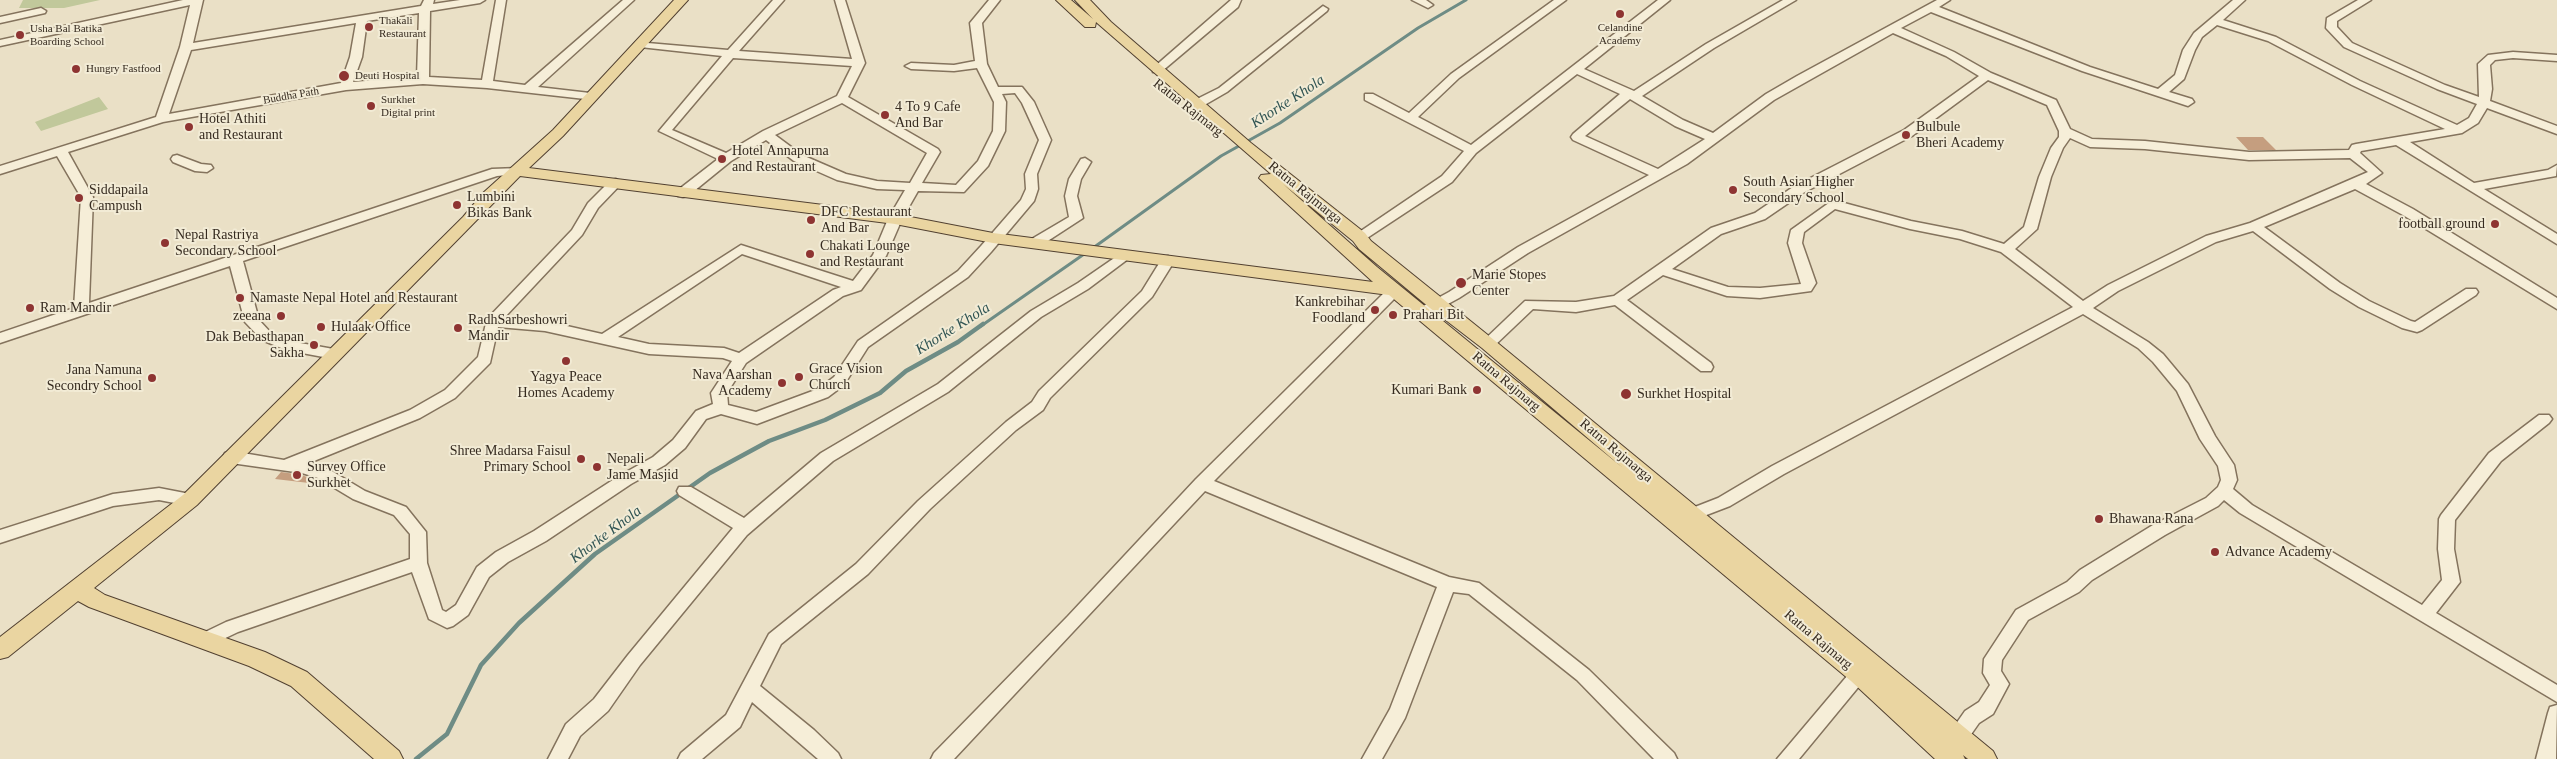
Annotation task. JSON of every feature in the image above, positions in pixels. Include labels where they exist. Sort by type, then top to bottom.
[{"type":"main road","points":[[0,650],[190,500],[230,457],[469,221],[489,196],[558,133],[681,0]]},
{"type":"main road","name":"Ratna Rajmarg","points":[[1063,0],[1171,98],[1225,131]]},
{"type":"main road","name":"Ratna Rajmarg","points":[[1082,0],[1157,70],[1197,104],[1243,149],[1379,267],[1395,290],[1429,309],[1683,518],[1859,674],[1930,727],[1953,759]]},
{"type":"main road","name":"Ratna Rajmarga","points":[[1243,149],[1359,237],[1379,267],[1429,309],[1488,344],[1683,518],[1930,727],[1958,737],[1985,759]]},
{"type":"main road","points":[[515,171],[896,219],[993,238],[1395,290]]},
{"type":"main road","points":[[76,589],[97,601],[257,659],[299,679],[391,759]]},
{"type":"street","points":[[0,43],[198,0],[186,47],[162,119]]},
{"type":"street","points":[[186,47],[362,18],[427,4],[480,0]]},
{"type":"street","points":[[487,84],[497,35],[501,0]]},
{"type":"street","points":[[527,90],[628,0]]},
{"type":"street","points":[[727,158],[666,131],[683,107],[779,0]]},
{"type":"street","points":[[682,193],[727,158],[766,134],[842,98],[859,63],[840,0]]},
{"type":"street","points":[[766,134],[798,158],[842,177],[877,185],[959,189],[984,163],[999,131],[1000,102],[981,64],[976,23],[995,0]]},
{"type":"street","points":[[1157,70],[1234,5],[1236,0]]},
{"type":"street","points":[[1417,0],[1428,5]]},
{"type":"street","points":[[1410,119],[1455,76],[1509,35],[1561,0]]},
{"type":"street","points":[[1359,237],[1447,179],[1472,150],[1664,0]]},
{"type":"street","points":[[1658,174],[1578,136],[1632,94],[1710,46],[1791,0]]},
{"type":"street","points":[[1429,309],[1523,250],[1683,161],[1801,78],[1945,0]]},
{"type":"street","points":[[2160,93],[2180,77],[2189,50],[2198,35],[2240,0]]},
{"type":"street","points":[[2366,0],[2330,20],[2332,28],[2348,46],[2484,103],[2557,130]]},
{"type":"street","points":[[423,80],[427,4]]},
{"type":"street","points":[[34,36],[42,6]]},
{"type":"street","points":[[0,20],[42,6]]},
{"type":"street","points":[[1931,8],[2086,69],[2188,102]]},
{"type":"street","points":[[1197,104],[1223,90],[1323,10]]},
{"type":"street","points":[[346,86],[356,57],[362,18]]},
{"type":"street","points":[[2216,21],[2272,39],[2356,83],[2458,130]]},
{"type":"street","points":[[1894,29],[1987,75],[2052,104],[2065,131],[2064,137],[2056,148],[2045,177],[2030,229],[2006,249]]},
{"type":"street","points":[[640,44],[732,54],[859,63]]},
{"type":"street","points":[[2353,154],[2356,148],[2458,130],[2474,120],[2484,103],[2486,89],[2484,64],[2492,57],[2513,55],[2557,58]]},
{"type":"street","points":[[911,66],[954,68],[981,64]]},
{"type":"street","points":[[1575,68],[1632,94],[1679,123],[1714,138]]},
{"type":"street","points":[[1488,344],[1530,304],[1576,307],[1618,300],[1659,269],[1716,231],[1760,216],[1798,190],[1908,133],[1971,89],[1987,75]]},
{"type":"street","name":"Buddha Path","points":[[0,170],[162,119],[346,86],[423,80],[487,84],[590,97]]},
{"type":"street","points":[[230,457],[303,467],[324,474],[359,495],[400,510],[418,532],[418,563],[435,614],[448,621],[462,610],[483,572],[502,557],[540,536],[660,461],[679,444],[701,415],[712,409],[721,409],[757,418],[823,393],[840,381],[863,344],[963,274],[1027,202],[1032,189],[1031,174],[1045,140],[1028,102],[1018,89],[996,91]]},
{"type":"street","points":[[1369,96],[1472,150]]},
{"type":"street","points":[[721,409],[719,393],[741,359],[838,293],[856,287],[878,256],[896,219],[934,152],[842,98]]},
{"type":"street","points":[[1683,518],[1724,502],[1778,470],[2083,308],[2113,288],[2211,239],[2255,226],[2356,184],[2376,173],[2353,154],[2249,156],[2145,145],[2098,144],[2090,143],[2065,131]]},
{"type":"street","points":[[2399,141],[2557,240]]},
{"type":"street","points":[[61,151],[87,197],[81,312]]},
{"type":"street","points":[[176,159],[199,168],[207,168]]},
{"type":"street","points":[[1035,243],[1076,218],[1071,196],[1075,180],[1085,162]]},
{"type":"street","points":[[2471,187],[2552,173],[2557,169]]},
{"type":"street","points":[[0,338],[496,172],[515,171]]},
{"type":"street","points":[[285,466],[415,414],[450,394],[485,359],[492,322],[577,232],[593,206],[616,183]]},
{"type":"street","points":[[2356,184],[2408,212],[2557,304]]},
{"type":"street","points":[[1659,269],[1727,291],[1760,293],[1806,288],[1809,283],[1795,242],[1798,230],[1833,204],[1910,225],[1962,236],[2006,249],[2083,308],[2143,345],[2158,358],[2183,388],[2208,439],[2226,465],[2229,480],[2224,491],[2212,502],[2159,530],[2086,575],[2073,586],[2022,615],[1993,659],[1992,673],[2000,684],[1986,708],[1972,717],[1958,737]]},
{"type":"street","points":[[2255,226],[2266,237],[2335,286],[2364,304],[2406,325],[2417,327],[2471,292]]},
{"type":"street","points":[[606,338],[741,249],[805,272],[856,287]]},
{"type":"street","points":[[558,759],[573,730],[601,704],[634,660],[745,527],[827,457],[943,388],[1036,314],[1083,286],[1123,256]]},
{"type":"street","points":[[236,260],[252,322],[267,337],[286,345],[334,354]]},
{"type":"street","points":[[688,759],[732,721],[775,639],[862,569],[931,499],[1011,426],[1038,406],[1044,395],[1147,294],[1168,260]]},
{"type":"street","points":[[941,759],[1074,621],[1202,483],[1395,290]]},
{"type":"street","points":[[1618,300],[1706,367]]},
{"type":"street","points":[[492,322],[545,326],[649,349],[724,353],[741,359]]},
{"type":"street","points":[[2425,614],[2451,582],[2446,549],[2447,519],[2495,457],[2544,419]]},
{"type":"street","points":[[1202,483],[1447,584],[1473,588],[1568,664],[1667,759]]},
{"type":"street","points":[[685,491],[745,527]]},
{"type":"street","points":[[2224,491],[2246,509],[2557,694]]},
{"type":"street","points":[[0,537],[113,500],[159,494],[190,500]]},
{"type":"street","points":[[205,640],[232,627],[338,588],[418,563]]},
{"type":"street","points":[[1372,759],[1398,712],[1447,584]]},
{"type":"street","points":[[1788,759],[1859,674]]},
{"type":"street","points":[[750,688],[831,759]]},
{"type":"street","points":[[2546,759],[2556,718]]},
{"type":"green space","points":[[23,0],[100,0],[64,8],[19,8]]},
{"type":"green space","points":[[99,97],[108,109],[41,131],[35,122]]},
{"type":"building","points":[[2236,137],[2263,137],[2276,150],[2248,150]]},
{"type":"building","name":"Survey Office Surkhet","points":[[281,472],[302,475],[326,485],[275,479]]},
{"type":"waterway","name":"Khorke Khola","points":[[1093,248],[1221,156],[1280,123],[1418,28],[1466,0]]},
{"type":"waterway","name":"Khorke Khola","points":[[981,326],[1087,252]]},
{"type":"waterway","name":"Khorke Khola","points":[[416,759],[447,734],[481,665],[519,623],[595,554],[710,473],[769,441],[825,420],[880,393],[906,371],[958,342],[983,324]]},
{"type":"place","name":"Celandine Academy","points":[[1620,14]]},
{"type":"place","name":"Thakali Restaurant","points":[[369,27]]},
{"type":"place","name":"Usha Bal Batika Boarding School","points":[[20,35]]},
{"type":"place","name":"Hungry Fastfood","points":[[76,69]]},
{"type":"place","name":"Deuti Hospital","points":[[344,76]]},
{"type":"place","name":"Surkhet Digital print","points":[[371,106]]},
{"type":"place","name":"4 To 9 Cafe And Bar","points":[[885,115]]},
{"type":"place","name":"Hotel Athiti and Restaurant","points":[[189,127]]},
{"type":"place","name":"Bulbule Bheri Academy","points":[[1906,135]]},
{"type":"place","name":"Hotel Annapurna and Restaurant","points":[[722,159]]},
{"type":"place","name":"South Asian Higher Secondary School","points":[[1733,190]]},
{"type":"place","name":"Siddapaila Campush","points":[[79,198]]},
{"type":"place","name":"Lumbini Bikas Bank","points":[[457,205]]},
{"type":"place","name":"DFC Restaurant And Bar","points":[[811,220]]},
{"type":"place","name":"football ground","points":[[2495,224]]},
{"type":"place","name":"Nepal Rastriya Secondary School","points":[[165,243]]},
{"type":"place","name":"Chakati Lounge and Restaurant","points":[[810,254]]},
{"type":"place","name":"Marie Stopes Center","points":[[1461,283]]},
{"type":"place","name":"Namaste Nepal Hotel and Restaurant","points":[[240,298]]},
{"type":"place","name":"Ram Mandir","points":[[30,308]]},
{"type":"place","name":"Kankrebihar Foodland","points":[[1375,310]]},
{"type":"place","name":"Prahari Bit","points":[[1393,315]]},
{"type":"place","name":"zeeana","points":[[281,316]]},
{"type":"place","name":"Hulaak Office","points":[[321,327]]},
{"type":"place","name":"RadhSarbeshowri Mandir","points":[[458,328]]},
{"type":"place","name":"Dak Bebasthapan Sakha","points":[[314,345]]},
{"type":"place","name":"Yagya Peace Homes Academy","points":[[566,361]]},
{"type":"place","name":"Grace Vision Church","points":[[799,377]]},
{"type":"place","name":"Jana Namuna Secondry School","points":[[152,378]]},
{"type":"place","name":"Nava Aarshan Academy","points":[[782,383]]},
{"type":"place","name":"Kumari Bank","points":[[1477,390]]},
{"type":"place","name":"Surkhet Hospital","points":[[1626,394]]},
{"type":"place","name":"Shree Madarsa Faisul Primary School","points":[[581,459]]},
{"type":"place","name":"Nepali Jame Masjid","points":[[597,467]]},
{"type":"place","name":"Survey Office Surkhet","points":[[297,475]]},
{"type":"place","name":"Bhawana Rana","points":[[2099,519]]},
{"type":"place","name":"Advance Academy","points":[[2215,552]]}]
